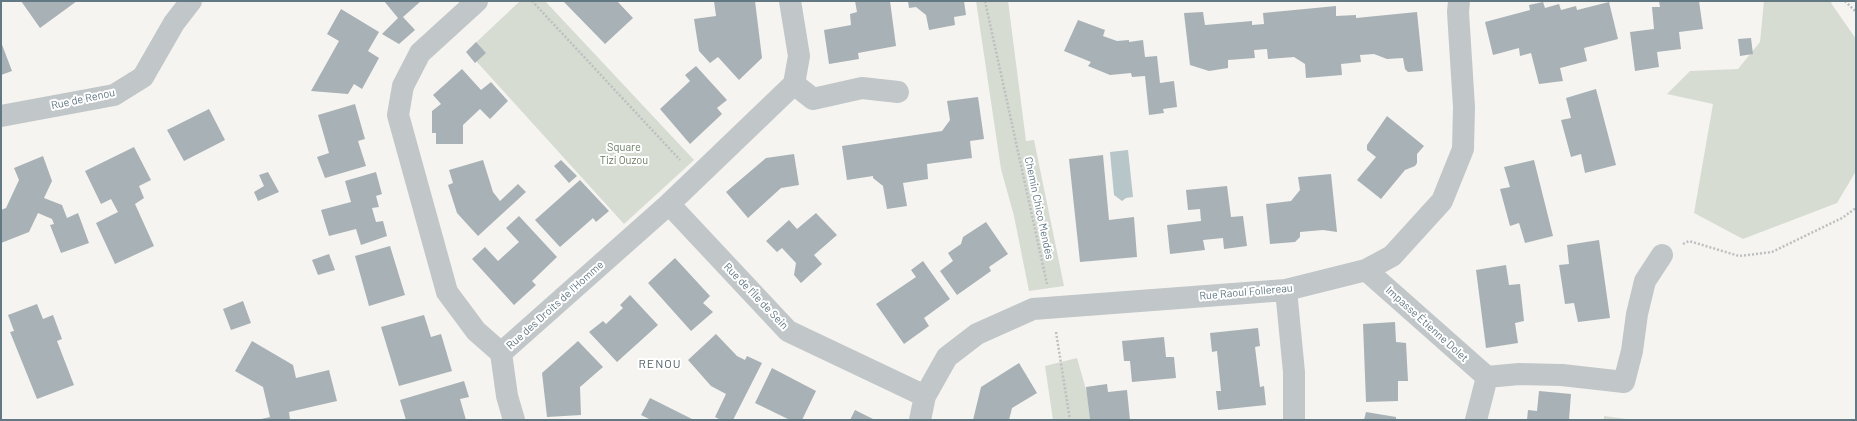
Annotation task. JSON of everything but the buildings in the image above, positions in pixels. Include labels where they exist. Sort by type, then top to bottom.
[{"type":"street","name":"Rue de Renou","points":[[1,116],[114,95],[143,77],[174,23],[192,1]]},
{"type":"street","name":"Rue des Droits de l'Homme","points":[[477,1],[420,53],[403,86],[398,115],[446,292],[476,331],[501,353],[669,204],[794,84]]},
{"type":"street","points":[[790,1],[799,56],[794,84],[813,99],[862,88],[898,92]]},
{"type":"street","name":"Rue Raoul Follereau","points":[[920,420],[925,396],[947,357],[977,334],[1033,309],[1286,290],[1366,270],[1392,256],[1442,200],[1463,149],[1464,107],[1458,12],[1459,1]]},
{"type":"street","name":"Rue de l'Île de Sein","points":[[669,204],[788,331],[925,396]]},
{"type":"street","points":[[1476,420],[1487,377],[1520,374],[1562,375],[1624,382],[1632,351],[1637,314],[1645,281],[1662,255]]},
{"type":"street","name":"Impasse Étienne Dolet","points":[[1366,270],[1487,377]]},
{"type":"street","points":[[1286,290],[1294,372],[1294,420]]},
{"type":"street","points":[[501,353],[507,396],[514,420]]},
{"type":"path","points":[[532,1],[696,178]]},
{"type":"path","name":"Chemin Chico Mendès","points":[[985,1],[1052,308],[1070,420]]},
{"type":"path","points":[[1845,1],[1856,12]]},
{"type":"path","points":[[1662,255],[1688,241],[1738,256],[1772,252],[1842,218],[1856,208]]},
{"type":"green space","name":"Square Tizi Ouzou","points":[[520,1],[545,1],[694,160],[624,224],[467,51]]},
{"type":"green space","points":[[976,1],[1008,1],[1026,141],[1034,140],[1064,286],[1029,291],[1014,216],[1001,169]]},
{"type":"green space","points":[[1764,1],[1833,1],[1831,3],[1856,39],[1856,171],[1837,203],[1743,239],[1694,213],[1713,104],[1667,94],[1690,71],[1738,69],[1760,42]]},
{"type":"green space","points":[[1077,358],[1087,393],[1090,420],[1053,420],[1045,366]]},
{"type":"green space","points":[[1604,416],[1634,420],[1604,420]]},
{"type":"shaded area","points":[[1128,150],[1133,197],[1126,198],[1122,201],[1114,195],[1110,152]]},
{"type":"district","name":"RENOU","points":[[660,364]]}]
